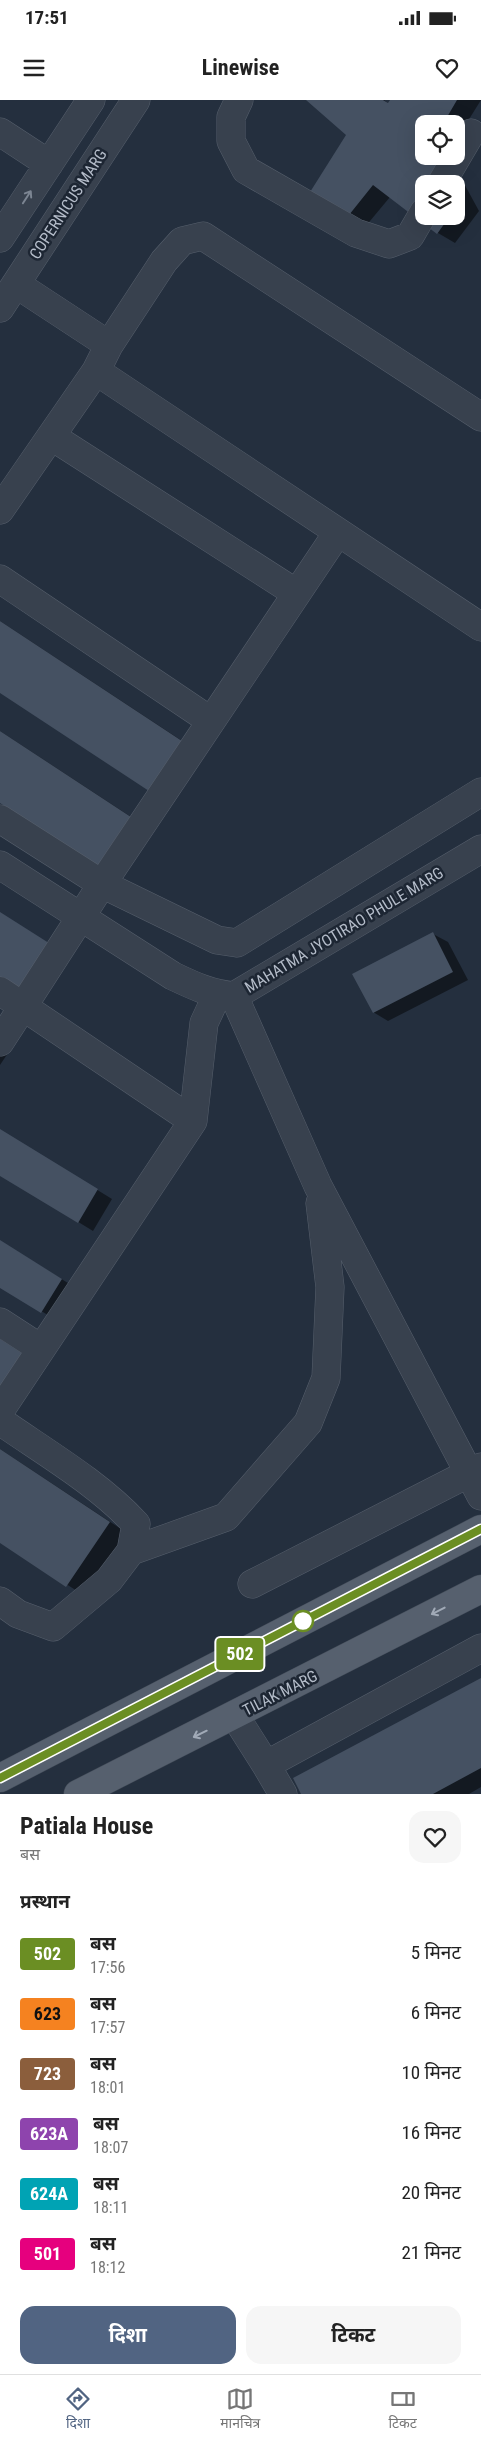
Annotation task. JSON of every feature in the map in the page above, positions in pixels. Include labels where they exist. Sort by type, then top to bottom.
[{"type":"main road","points":[[0,1778],[481,1529]]},
{"type":"main road","name":"TILAK MARG","points":[[78,1794],[235,1716],[481,1589]]},
{"type":"street","points":[[0,238],[91,100]]},
{"type":"street","name":"COPERNICUS MARG","points":[[0,308],[136,100]]},
{"type":"street","points":[[239,100],[231,117],[231,141],[246,170],[356,233],[389,244],[410,236],[416,225]]},
{"type":"street","points":[[446,175],[478,129]]},
{"type":"street","points":[[0,132],[49,164]]},
{"type":"street","points":[[0,510],[96,370],[109,345],[164,261],[182,241],[203,236],[481,417]]},
{"type":"street","points":[[16,284],[109,345]]},
{"type":"street","points":[[96,370],[481,627]]},
{"type":"street","points":[[51,436],[296,594]]},
{"type":"street","points":[[0,1042],[79,916],[338,532]]},
{"type":"street","points":[[0,579],[211,721]]},
{"type":"street","points":[[0,819],[102,884],[218,940],[237,943],[481,792]]},
{"type":"street","name":"MAHATMA JYOTIRAO PHULE MARG","points":[[225,995],[481,849]]},
{"type":"street","points":[[0,865],[173,976],[225,995],[318,1186],[477,1479],[252,1584]]},
{"type":"street","points":[[0,991],[194,1122]]},
{"type":"street","points":[[0,1410],[194,1122],[204,1023],[225,995]]},
{"type":"street","points":[[131,1551],[226,1517],[308,1423],[326,1378],[330,1288],[318,1186]]},
{"type":"street","points":[[0,1322],[40,1348]]},
{"type":"street","points":[[0,1421],[94,1486],[123,1510],[136,1524],[131,1551],[108,1580],[53,1627],[18,1614],[0,1602]]},
{"type":"street","points":[[266,1765],[481,1648]]},
{"type":"street","points":[[235,1716],[283,1794]]},
{"type":"building","points":[[306,100],[383,100],[388,103],[390,100],[457,100],[448,115],[415,115],[415,165],[443,165],[448,175],[415,175],[415,217],[373,185],[337,230],[300,208],[346,135]]},
{"type":"building","points":[[425,225],[444,225],[437,234]]},
{"type":"building","points":[[0,621],[182,741],[149,791],[0,693]]},
{"type":"building","points":[[0,731],[131,817],[97,867],[0,803]]},
{"type":"building","points":[[0,912],[52,945],[19,996],[0,983]]},
{"type":"building","points":[[433,932],[453,972],[373,1013],[352,974]]},
{"type":"building","points":[[0,1129],[98,1189],[78,1223],[0,1176]]},
{"type":"building","points":[[0,1240],[62,1279],[41,1313],[0,1288]]},
{"type":"building","points":[[0,1339],[26,1356],[0,1389]]},
{"type":"building","points":[[0,1449],[110,1522],[66,1587],[0,1543]]},
{"type":"building","points":[[481,1678],[481,1768],[433,1794],[301,1794],[293,1778]]},
{"type":"bus line","name":"502","points":[[0,1778],[481,1529]]}]
